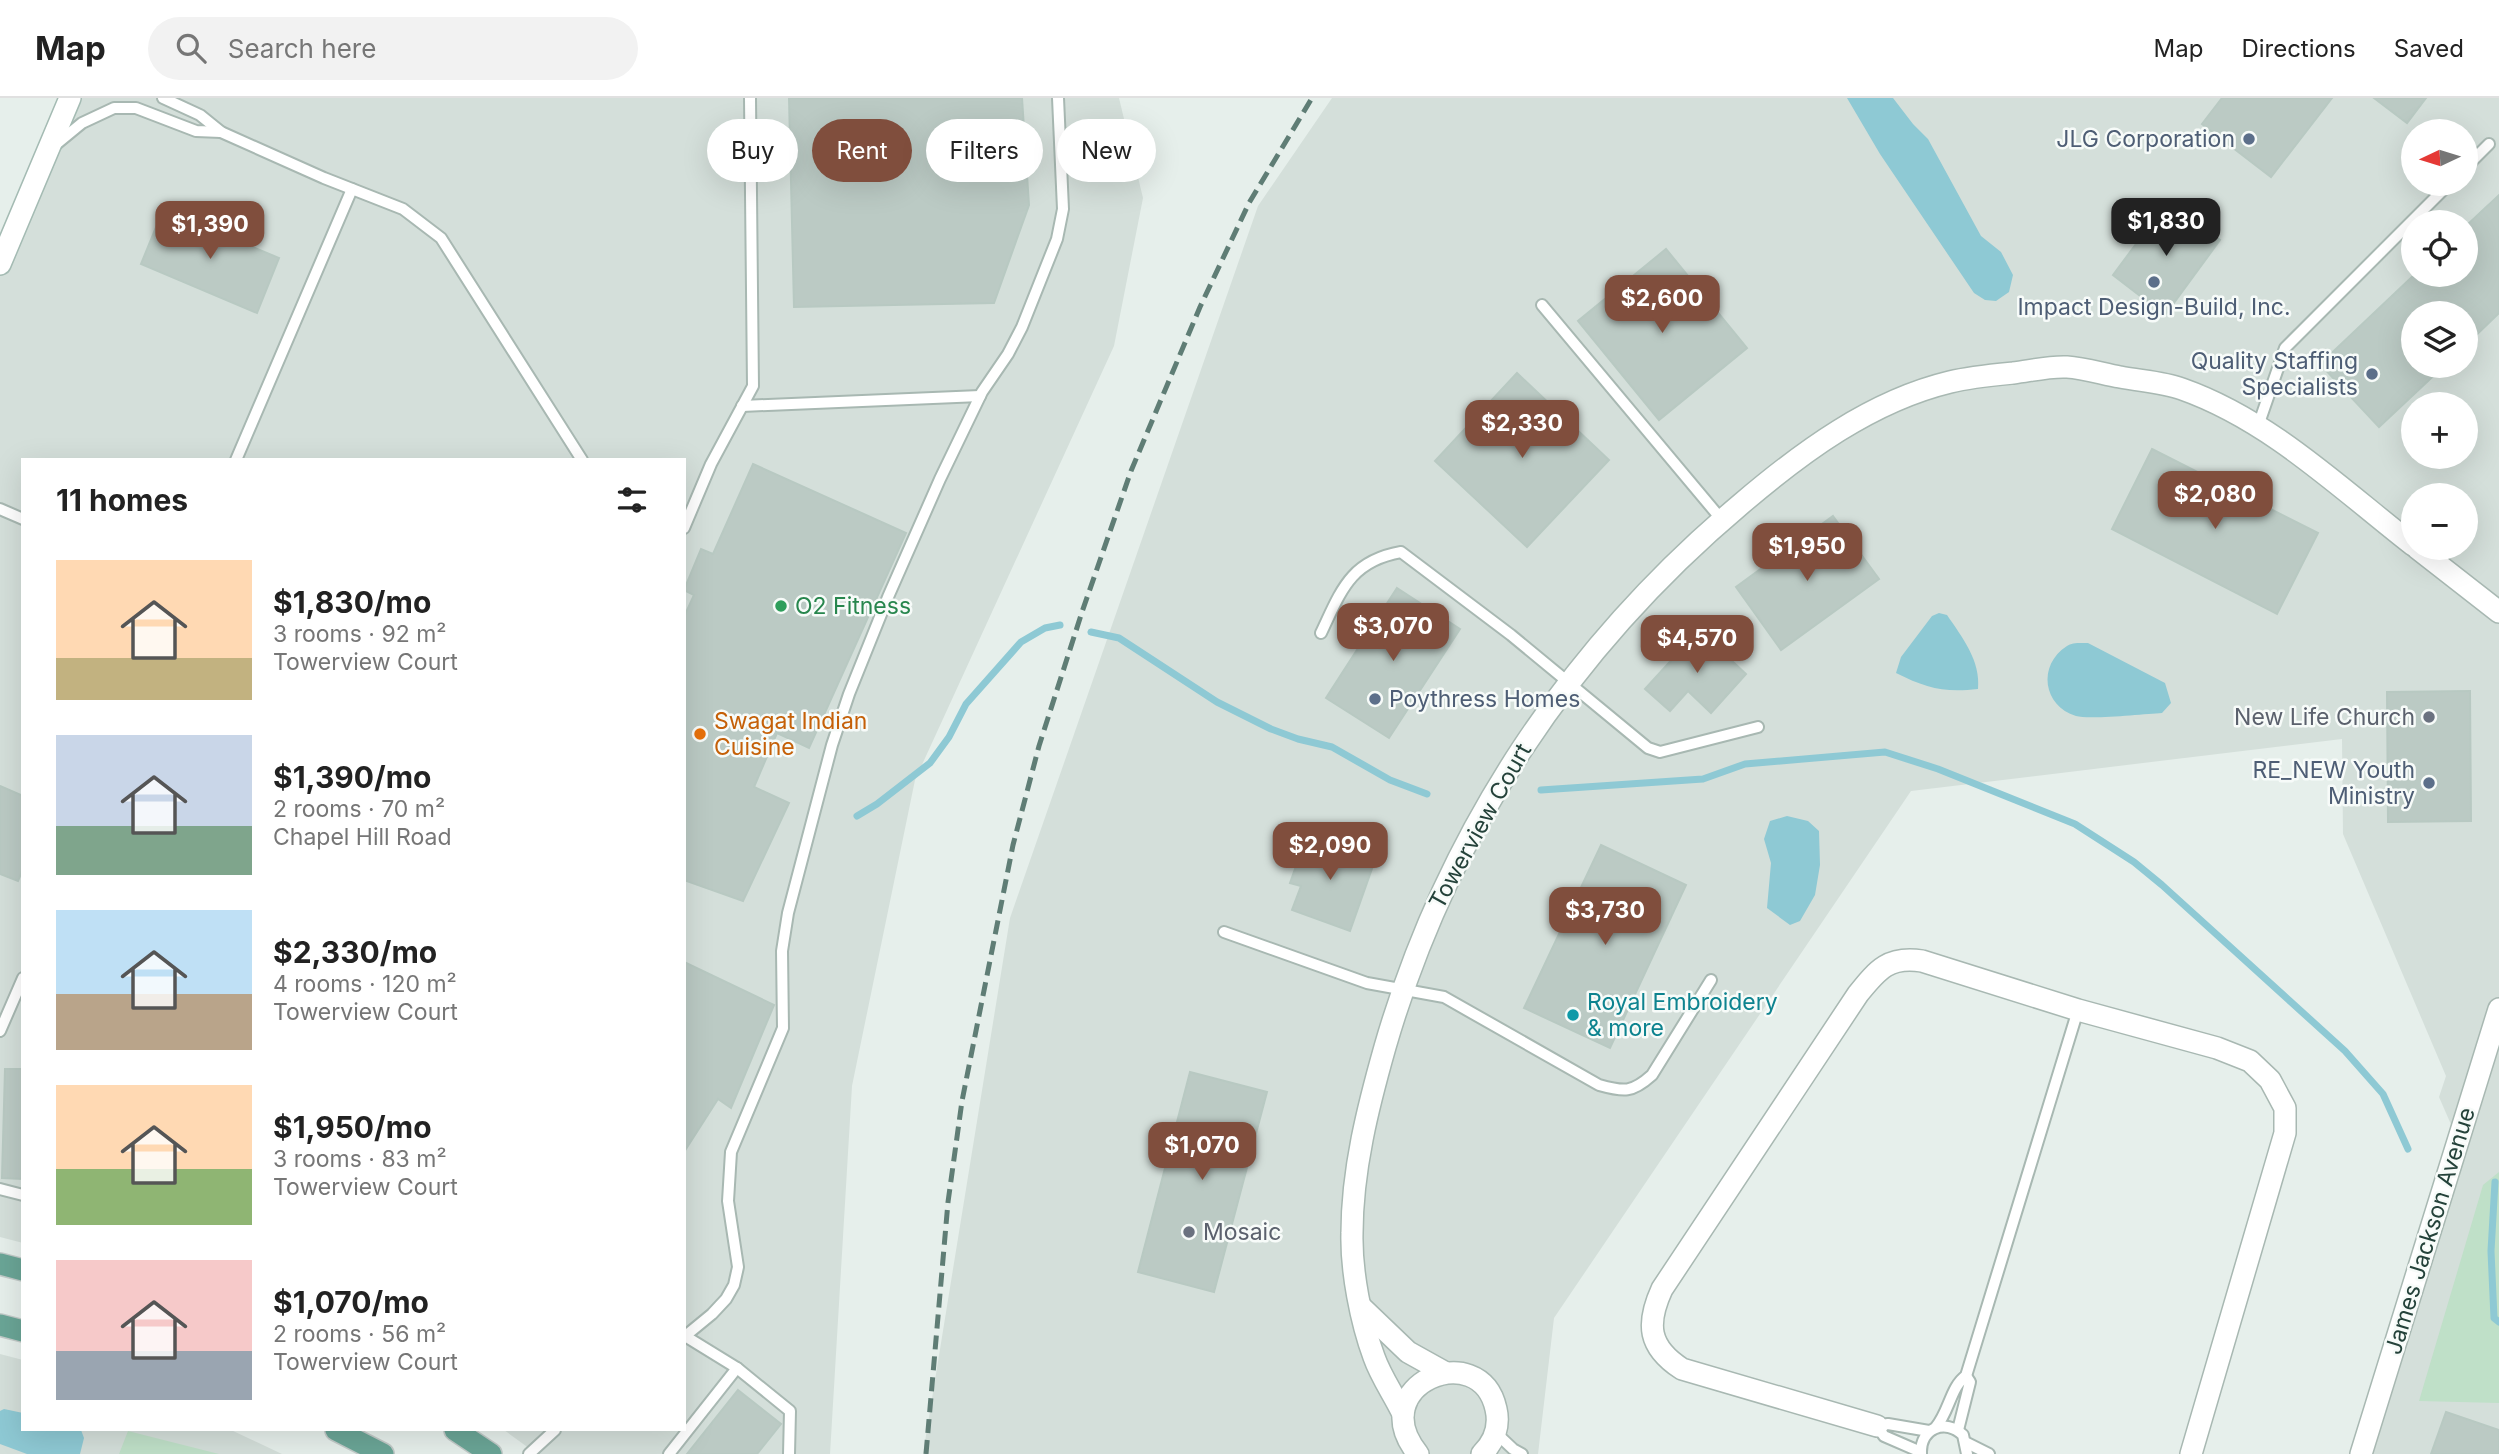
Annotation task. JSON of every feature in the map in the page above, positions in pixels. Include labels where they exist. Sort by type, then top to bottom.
[{"type":"main road","points":[[0,1264],[21,1269]]},
{"type":"main road","points":[[0,1325],[21,1330]]},
{"type":"main road","points":[[338,1431],[383,1454]]},
{"type":"main road","points":[[456,1431],[491,1454]]},
{"type":"street","points":[[0,264],[70,98]]},
{"type":"street","name":"Towerview Court","points":[[1418,1454],[1404,1429],[1403,1413],[1374,1358],[1354,1272],[1352,1236],[1354,1189],[1362,1140],[1402,989],[1440,896],[1479,818],[1518,751],[1612,628],[1722,520],[1775,475],[1846,427],[1889,402],[1961,380],[2066,367],[2180,388],[2219,405],[2258,426],[2401,535]]},
{"type":"street","name":"Towerview Court","points":[[2433,560],[2499,612]]},
{"type":"street","points":[[1877,1426],[1682,1368],[1667,1359],[1657,1346],[1651,1328],[1653,1308],[1662,1289],[1858,994],[1873,976],[1889,964],[1904,958],[2217,1048],[2250,1061],[2270,1080],[2285,1108],[2285,1133],[2191,1454]]},
{"type":"street","name":"James Jackson Avenue","points":[[2361,1454],[2499,1009]]},
{"type":"street","points":[[1361,1307],[1408,1352],[1444,1373]]},
{"type":"street","points":[[1403,1413],[1408,1398],[1417,1386],[1429,1377],[1460,1373],[1474,1379],[1486,1389],[1494,1402],[1498,1418],[1496,1433],[1482,1454]]},
{"type":"lane","points":[[163,98],[200,115],[221,132],[403,209],[441,238],[581,458]]},
{"type":"lane","points":[[686,523],[711,464],[753,386],[750,98]]},
{"type":"lane","points":[[686,1336],[719,1307],[734,1285],[738,1266],[728,1201],[732,1152],[783,1028],[782,951],[788,913],[832,745],[849,694],[888,597],[980,396],[1008,355],[1022,327],[1061,225],[1063,160],[1058,98]]},
{"type":"lane","points":[[48,150],[82,123],[114,108],[136,108],[196,131],[221,132]]},
{"type":"lane","points":[[2478,154],[2488,144]]},
{"type":"lane","points":[[237,458],[352,189]]},
{"type":"lane","points":[[2258,426],[2285,348],[2437,196]]},
{"type":"lane","points":[[1542,305],[1722,520]]},
{"type":"lane","points":[[743,406],[980,396]]},
{"type":"lane","points":[[0,509],[21,518]]},
{"type":"lane","points":[[1321,633],[1344,585],[1367,563],[1401,552],[1511,635],[1648,748],[1660,752],[1758,727]]},
{"type":"lane","points":[[1224,932],[1367,983],[1444,997],[1599,1085],[1620,1091],[1638,1087],[1652,1075],[1711,980]]},
{"type":"lane","points":[[0,1031],[18,1001]]},
{"type":"lane","points":[[1989,1454],[1967,1448],[1958,1430],[1951,1427],[1933,1429],[1888,1424],[1877,1426],[1884,1436],[1921,1453],[1921,1444],[1933,1429],[1945,1417],[1959,1381],[1966,1376],[2078,1010]]},
{"type":"lane","points":[[0,1189],[21,1194]]},
{"type":"lane","points":[[686,1338],[737,1368],[790,1411],[789,1454]]},
{"type":"lane","points":[[669,1454],[737,1368]]},
{"type":"lane","points":[[1958,1430],[1970,1382],[1966,1376]]},
{"type":"lane","points":[[529,1454],[554,1431]]},
{"type":"lane","points":[[1496,1433],[1522,1454]]},
{"type":"shaded area","points":[[70,98],[1119,98],[1124,119],[1057,119],[1057,182],[1139,182],[1143,198],[1114,346],[915,780],[852,1086],[830,1454],[537,1454],[505,1431],[686,1431],[686,458],[21,458],[21,1242],[0,1237],[0,264]]},
{"type":"shaded area","points":[[1332,98],[2499,98],[2499,1454],[2368,1454],[2460,1145],[2439,1097],[2446,1076],[2343,834],[2342,739],[1911,791],[1554,1318],[1538,1454],[923,1454],[1010,918],[1258,206]]},
{"type":"shaded area","points":[[0,1354],[21,1359],[21,1431],[233,1431],[282,1454],[0,1454]]},
{"type":"green space","points":[[2499,1172],[2499,1403],[2419,1401],[2483,1185]]},
{"type":"green space","points":[[128,1431],[219,1454],[119,1454]]},
{"type":"water","points":[[1847,98],[1893,98],[1928,139],[1981,236],[2001,252],[2013,275],[2009,292],[1996,301],[1985,300],[1974,293],[1880,154]]},
{"type":"water","points":[[1939,613],[1947,615],[1969,650],[1977,669],[1978,689],[1936,688],[1896,673],[1901,657],[1932,616]]},
{"type":"water","points":[[2088,643],[2165,683],[2171,703],[2162,713],[2083,717],[2065,711],[2056,704],[2048,684],[2051,664],[2057,654],[2069,645]]},
{"type":"water","points":[[1787,816],[1808,821],[1819,831],[1820,865],[1815,895],[1800,921],[1790,925],[1767,908],[1771,863],[1764,839],[1770,821]]},
{"type":"water","points":[[4,1409],[21,1413],[21,1431],[81,1431],[84,1438],[80,1454],[27,1454],[0,1444],[0,1411]]},
{"type":"building","points":[[789,98],[1022,98],[1023,119],[926,119],[926,182],[1027,182],[1029,205],[994,303],[794,307],[791,182],[798,182],[798,119],[790,119]]},
{"type":"building","points":[[2222,98],[2332,98],[2271,177],[2202,124]]},
{"type":"building","points":[[2374,98],[2426,98],[2410,119],[2402,119]]},
{"type":"building","points":[[2499,195],[2499,313],[2478,333],[2478,301],[2401,301],[2401,378],[2431,378],[2416,392],[2401,392],[2401,406],[2379,427],[2320,364],[2401,287],[2478,287],[2478,215]]},
{"type":"building","points":[[2168,201],[2220,240],[2165,315],[2113,275]]},
{"type":"building","points":[[163,210],[279,258],[257,313],[141,264]]},
{"type":"building","points":[[1666,249],[1747,348],[1659,420],[1578,321]]},
{"type":"building","points":[[1517,373],[1609,460],[1527,547],[1435,461]]},
{"type":"building","points":[[2152,449],[2318,533],[2277,614],[2112,529]]},
{"type":"building","name":"O2 Fitness","points":[[753,464],[906,533],[809,748],[777,733],[754,787],[789,803],[743,901],[686,881],[686,613],[694,595],[686,591],[686,585],[701,549],[713,554]]},
{"type":"building","points":[[1833,516],[1879,579],[1781,650],[1736,587]]},
{"type":"building","points":[[1397,588],[1460,629],[1389,738],[1326,698]]},
{"type":"building","points":[[1699,630],[1746,674],[1711,713],[1688,691],[1670,711],[1645,689]]},
{"type":"building","points":[[2470,691],[2471,821],[2388,822],[2387,692]]},
{"type":"building","points":[[0,786],[21,795],[21,874],[18,881],[0,874]]},
{"type":"building","points":[[1307,835],[1375,860],[1350,931],[1292,910],[1301,886],[1290,883]]},
{"type":"building","points":[[1601,845],[1686,885],[1610,1048],[1524,1008]]},
{"type":"building","points":[[686,963],[774,1005],[731,1108],[718,1099],[686,1149]]},
{"type":"building","points":[[5,1069],[21,1069],[21,1179],[2,1178]]},
{"type":"building","points":[[1190,1072],[1267,1092],[1214,1292],[1138,1272]]},
{"type":"building","points":[[738,1390],[781,1424],[757,1454],[687,1454]]},
{"type":"building","points":[[2446,1412],[2499,1430],[2499,1454],[2431,1454]]},
{"type":"waterway","points":[[857,816],[930,763],[949,737],[966,704],[1021,642],[1045,628],[1060,625]]},
{"type":"waterway","points":[[1091,632],[1119,638],[1217,702],[1271,729],[1332,747],[1390,780],[1427,794]]},
{"type":"waterway","points":[[1541,790],[1703,779],[1745,764],[1885,752],[1938,769],[2075,824],[2134,862],[2162,885],[2345,1051],[2383,1094],[2408,1149]]},
{"type":"waterway","points":[[2495,1182],[2491,1251],[2494,1318],[2499,1322]]},
{"type":"railway","points":[[926,1454],[948,1202],[962,1101],[1013,845],[1039,746],[1131,471],[1200,307],[1249,203],[1312,98]]},
{"type":"place","name":"JLG Corporation","points":[[2249,139]]},
{"type":"place","name":"Impact Design-Build, Inc.","points":[[2154,282]]},
{"type":"place","name":"Quality Staffing Specialists","points":[[2372,374]]},
{"type":"place","name":"O2 Fitness","points":[[781,606]]},
{"type":"place","name":"Poythress Homes","points":[[1375,699]]},
{"type":"place","name":"New Life Church","points":[[2429,717]]},
{"type":"place","name":"Swagat Indian Cuisine","points":[[700,734]]},
{"type":"place","name":"RE_NEW Youth Ministry","points":[[2429,783]]},
{"type":"place","name":"Royal Embroidery & more","points":[[1573,1015]]},
{"type":"place","name":"Mosaic","points":[[1189,1232]]}]
